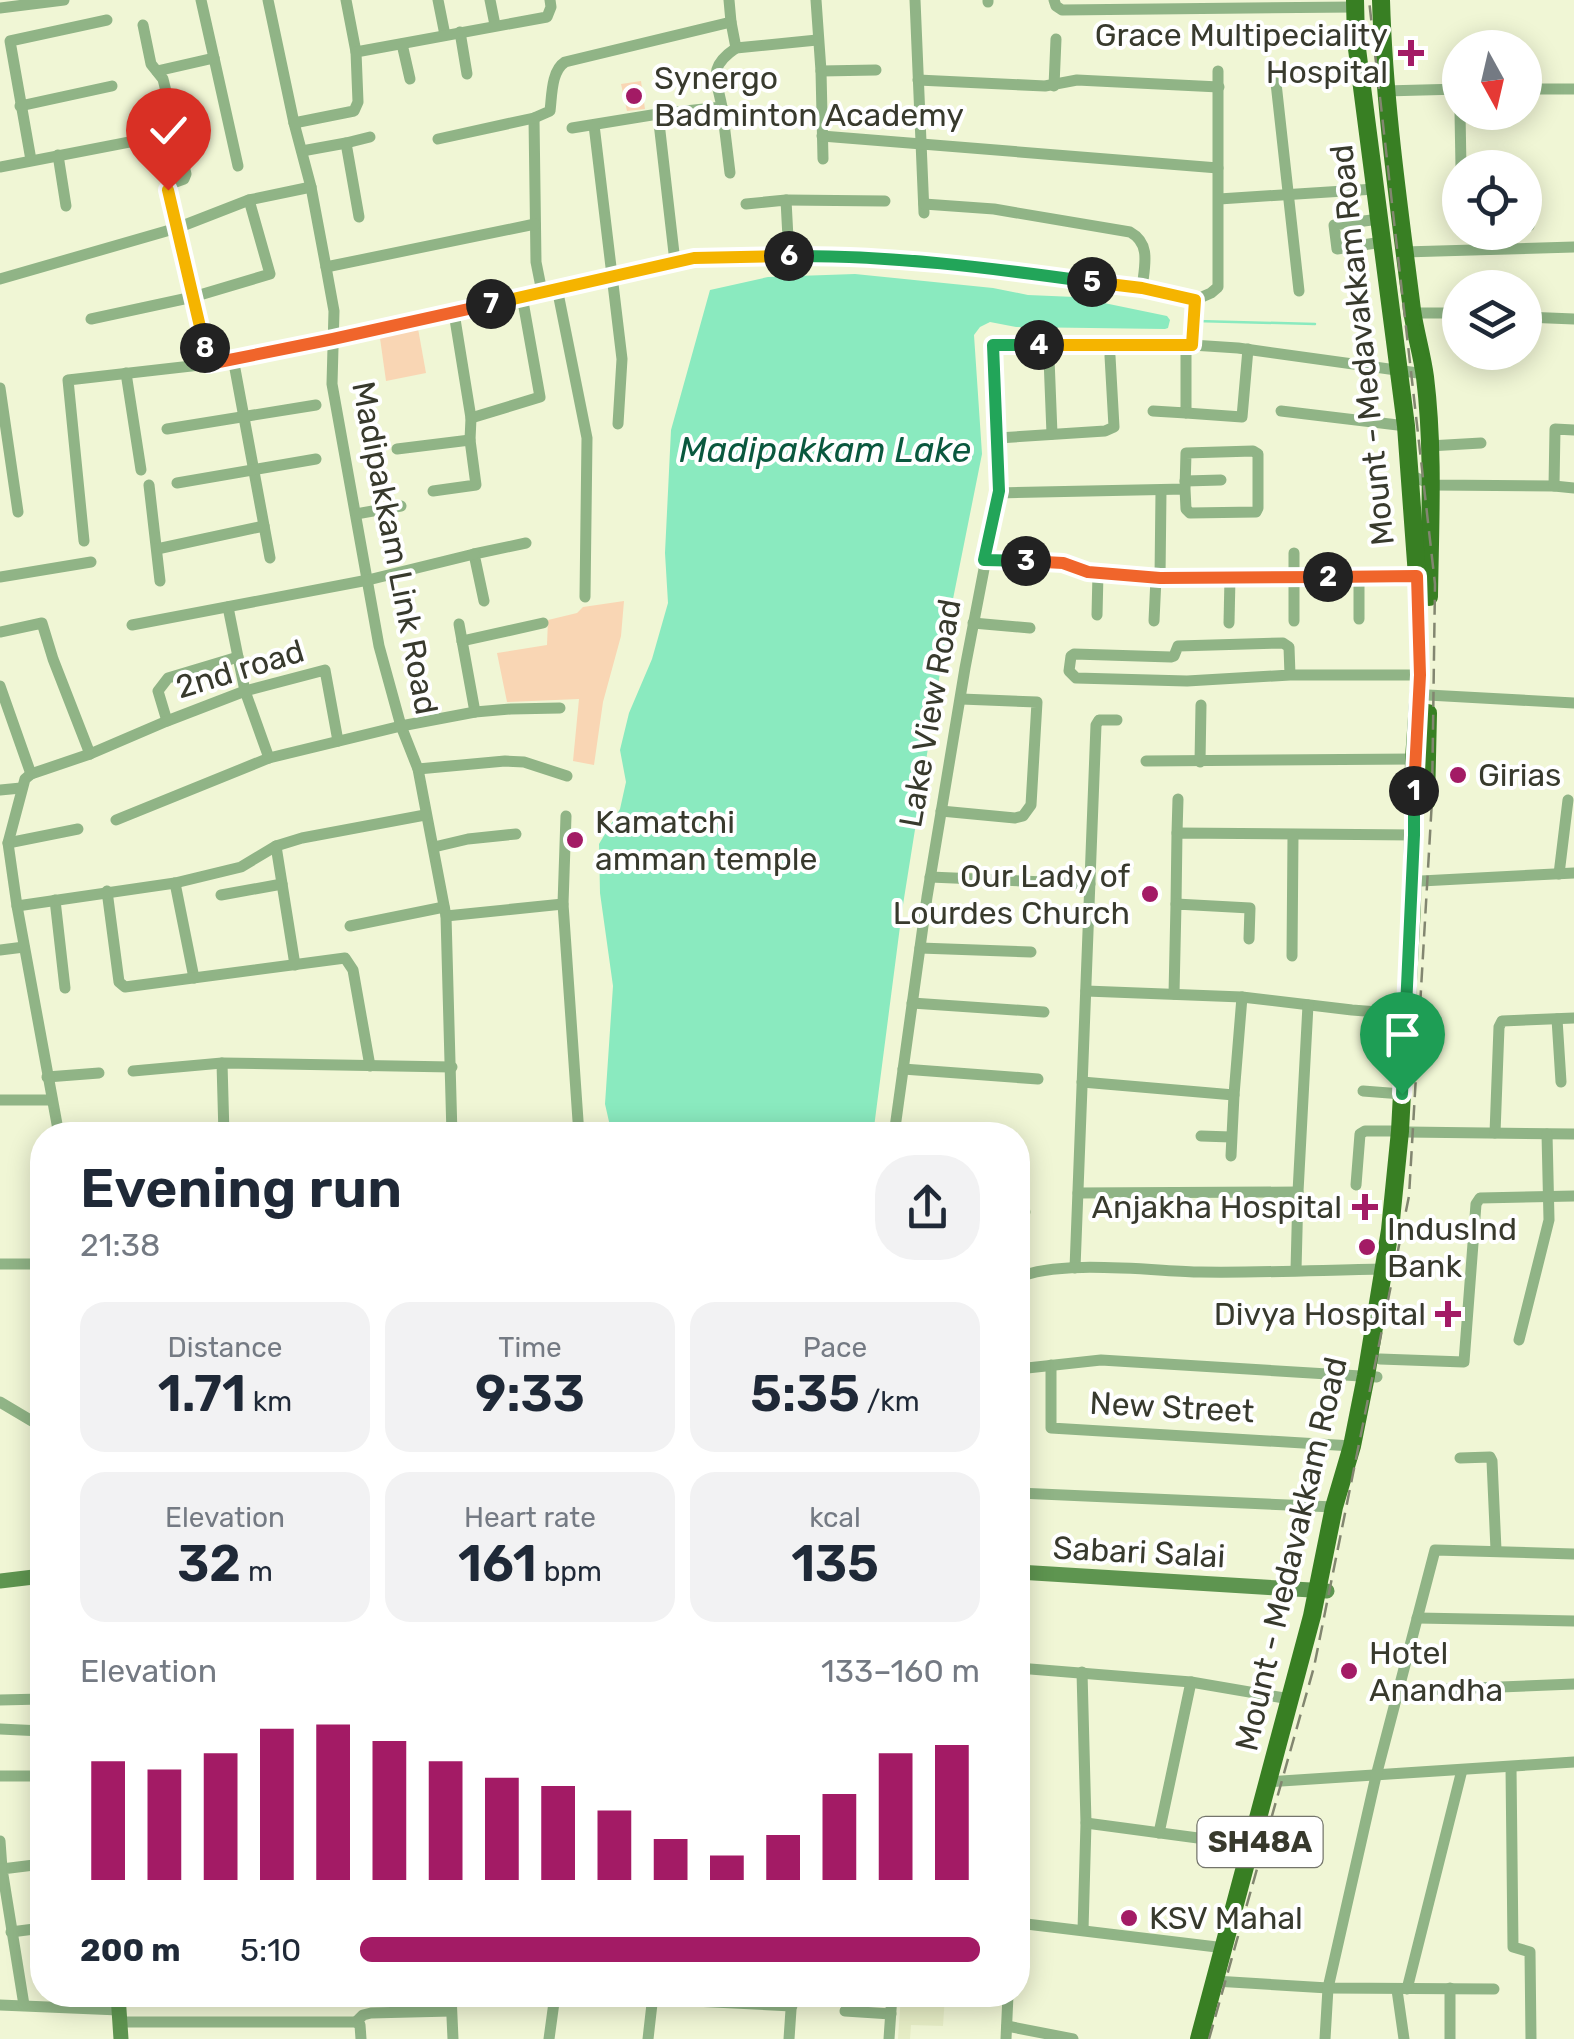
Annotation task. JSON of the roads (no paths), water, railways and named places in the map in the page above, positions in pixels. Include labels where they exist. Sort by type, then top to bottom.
[{"type":"main road","name":"Mount - Medavakkam Road","points":[[1199,2039],[1220,1982],[1322,1590],[1334,1508],[1375,1371],[1384,1269],[1404,1132],[1402,1094],[1411,1014],[1414,759],[1424,675],[1433,485],[1425,374],[1412,313],[1385,91],[1381,0]]},
{"type":"main road","name":"Mount - Medavakkam Road","points":[[1210,2039],[1225,1948],[1250,1845],[1272,1782],[1290,1699],[1368,1424],[1404,1132],[1421,880],[1428,694],[1406,426],[1355,4]]},
{"type":"main road","name":"Sabari Salai","points":[[1030,1573],[1322,1590]]},
{"type":"main road","points":[[0,1581],[30,1577]]},
{"type":"street","points":[[0,8],[64,0]]},
{"type":"street","points":[[201,0],[238,166]]},
{"type":"street","name":"Madipakkam Link Road","points":[[268,0],[311,187],[334,311],[332,384],[379,646],[400,726],[418,770],[445,912]]},
{"type":"street","points":[[294,123],[354,110],[358,102],[356,52],[346,0]]},
{"type":"street","points":[[438,0],[445,35]]},
{"type":"street","points":[[490,0],[495,26]]},
{"type":"street","points":[[356,52],[547,17],[550,0]]},
{"type":"street","points":[[729,0],[736,48]]},
{"type":"street","points":[[816,0],[823,160]]},
{"type":"street","points":[[914,0],[924,209],[994,210],[1130,232],[1142,241],[1145,249],[1142,288]]},
{"type":"street","points":[[1054,0],[1062,10],[1132,4],[1355,4]]},
{"type":"street","points":[[31,160],[10,41],[107,20]]},
{"type":"street","points":[[438,139],[550,112],[555,74],[565,62],[730,22]]},
{"type":"street","points":[[143,25],[151,64],[163,79],[186,174],[184,179],[170,184],[168,190],[209,364]]},
{"type":"street","points":[[460,32],[467,74]]},
{"type":"street","points":[[1054,86],[1056,39]]},
{"type":"street","points":[[730,173],[716,71],[720,59],[736,48],[818,40]]},
{"type":"street","points":[[402,44],[410,79]]},
{"type":"street","points":[[157,72],[214,58]]},
{"type":"street","points":[[821,71],[876,70]]},
{"type":"street","points":[[84,541],[68,380],[209,364],[694,258],[824,256],[990,268],[1142,288],[1194,303],[1212,294],[1218,286],[1218,70]]},
{"type":"street","points":[[918,80],[1054,86],[1077,80],[1219,87]]},
{"type":"street","points":[[1276,83],[1299,291]]},
{"type":"street","points":[[20,106],[112,86]]},
{"type":"street","points":[[1385,91],[1442,89]]},
{"type":"street","points":[[1542,89],[1574,89]]},
{"type":"street","points":[[572,128],[722,108]]},
{"type":"street","points":[[658,114],[675,262]]},
{"type":"street","points":[[534,118],[536,273],[542,292]]},
{"type":"street","points":[[594,125],[622,359],[618,424]]},
{"type":"street","points":[[0,167],[176,132]]},
{"type":"street","points":[[822,136],[1218,168]]},
{"type":"street","points":[[302,151],[370,137]]},
{"type":"street","points":[[346,143],[359,217]]},
{"type":"street","points":[[58,155],[66,206]]},
{"type":"street","points":[[0,279],[177,228],[249,200],[311,187]]},
{"type":"street","points":[[1219,199],[1375,188]]},
{"type":"street","points":[[92,320],[193,297],[270,274],[249,200]]},
{"type":"street","points":[[786,200],[789,256]]},
{"type":"street","points":[[746,204],[786,200],[885,202]]},
{"type":"street","points":[[1379,219],[1334,225],[1335,237],[1337,249],[1382,242]]},
{"type":"street","points":[[326,267],[536,224]]},
{"type":"street","points":[[1404,252],[1574,247]]},
{"type":"street","points":[[557,288],[587,438],[585,597]]},
{"type":"street","points":[[471,418],[540,397],[522,296]]},
{"type":"street","points":[[1186,413],[1194,303]]},
{"type":"street","points":[[434,490],[476,485],[471,418],[454,313]]},
{"type":"street","points":[[1391,314],[1442,313]]},
{"type":"street","points":[[1542,318],[1574,319]]},
{"type":"street","name":"Lake View Road","points":[[896,1122],[930,876],[998,493],[993,345],[1190,342],[1425,374]]},
{"type":"street","points":[[1152,411],[1242,416],[1248,349]]},
{"type":"street","points":[[998,438],[1105,431],[1114,427],[1110,356]]},
{"type":"street","points":[[233,358],[270,558]]},
{"type":"street","points":[[1049,358],[1052,434]]},
{"type":"street","points":[[126,374],[142,470]]},
{"type":"street","points":[[0,388],[18,512]]},
{"type":"street","points":[[167,429],[316,404]]},
{"type":"street","points":[[1282,411],[1406,426]]},
{"type":"street","points":[[1554,486],[1555,429],[1574,430]]},
{"type":"street","points":[[397,450],[470,440]]},
{"type":"street","points":[[1430,446],[1480,443]]},
{"type":"street","points":[[1254,450],[1258,454],[1258,508],[1252,514],[1190,513],[1186,509],[1185,485],[1186,452],[1254,450]]},
{"type":"street","points":[[177,483],[316,459]]},
{"type":"street","points":[[1410,475],[1433,485],[1574,488]]},
{"type":"street","points":[[998,493],[1161,491],[1220,480]]},
{"type":"street","points":[[148,485],[160,582]]},
{"type":"street","points":[[1154,621],[1161,491]]},
{"type":"street","points":[[356,514],[401,506]]},
{"type":"street","points":[[157,549],[264,526]]},
{"type":"street","points":[[132,625],[368,580],[526,543]]},
{"type":"street","points":[[1294,553],[1294,621]]},
{"type":"street","points":[[474,554],[484,601]]},
{"type":"street","points":[[984,560],[1063,563],[1098,573],[1158,578],[1417,576]]},
{"type":"street","points":[[0,577],[91,562]]},
{"type":"street","points":[[1096,615],[1098,573]]},
{"type":"street","points":[[1359,576],[1359,619]]},
{"type":"street","points":[[1229,623],[1230,578]]},
{"type":"street","points":[[228,607],[245,691],[269,758]]},
{"type":"street","points":[[0,632],[42,623],[90,754]]},
{"type":"street","points":[[973,623],[1030,628]]},
{"type":"street","points":[[458,624],[475,712]]},
{"type":"street","points":[[462,641],[543,624]]},
{"type":"street","points":[[1290,676],[1289,647],[1283,643],[1178,646],[1171,658],[1074,654],[1069,671],[1076,678],[1168,680],[1424,675]]},
{"type":"street","points":[[167,721],[158,691],[168,678],[238,657]]},
{"type":"street","name":"2nd road","points":[[31,774],[245,691],[325,670],[338,742]]},
{"type":"street","points":[[0,686],[31,774],[25,779],[8,842],[16,906],[56,1122]]},
{"type":"street","points":[[1428,694],[1574,703]]},
{"type":"street","points":[[941,811],[1015,818],[1023,816],[1031,805],[1037,702],[961,699]]},
{"type":"street","points":[[1200,706],[1200,762]]},
{"type":"street","points":[[116,820],[269,758],[475,712],[560,708]]},
{"type":"street","points":[[1075,1268],[1096,725],[1099,720],[1118,720]]},
{"type":"street","points":[[1146,761],[1414,759]]},
{"type":"street","points":[[418,770],[505,761],[524,762],[567,776]]},
{"type":"street","points":[[0,790],[22,788]]},
{"type":"street","points":[[1174,994],[1178,799]]},
{"type":"street","points":[[1558,874],[1568,800]]},
{"type":"street","points":[[16,906],[176,883],[241,867],[276,846],[302,838],[425,815]]},
{"type":"street","points":[[566,816],[563,904],[578,1122]]},
{"type":"street","points":[[8,842],[78,829]]},
{"type":"street","points":[[434,847],[516,834]]},
{"type":"street","points":[[1177,834],[1414,835]]},
{"type":"street","points":[[1292,956],[1293,835]]},
{"type":"street","points":[[276,846],[295,965]]},
{"type":"street","points":[[1421,880],[1574,873]]},
{"type":"street","points":[[930,876],[1090,884]]},
{"type":"street","points":[[176,883],[194,978]]},
{"type":"street","points":[[221,895],[282,884]]},
{"type":"street","points":[[107,891],[118,982],[125,987],[345,958],[353,970],[370,1066]]},
{"type":"street","points":[[55,900],[65,988]]},
{"type":"street","points":[[350,926],[445,912],[563,904]]},
{"type":"street","points":[[1176,904],[1250,908],[1249,939]]},
{"type":"street","points":[[445,912],[452,1122]]},
{"type":"street","points":[[0,950],[24,947]]},
{"type":"street","points":[[920,948],[1030,952]]},
{"type":"street","points":[[1086,990],[1242,997],[1411,1014]]},
{"type":"street","points":[[1230,1156],[1242,997]]},
{"type":"street","points":[[912,1003],[1044,1012]]},
{"type":"street","points":[[1296,1270],[1308,1006]]},
{"type":"street","points":[[1495,1133],[1502,1021],[1574,1018]]},
{"type":"street","points":[[1557,1019],[1561,1082]]},
{"type":"street","points":[[132,1071],[222,1063],[452,1067]]},
{"type":"street","points":[[222,1063],[224,1122]]},
{"type":"street","points":[[903,1069],[1038,1080]]},
{"type":"street","points":[[48,1077],[99,1073]]},
{"type":"street","points":[[1082,1082],[1234,1095]]},
{"type":"street","points":[[1363,1092],[1402,1094]]},
{"type":"street","points":[[0,1100],[52,1100]]},
{"type":"street","points":[[1356,1185],[1360,1134],[1365,1131],[1574,1134]]},
{"type":"street","points":[[1519,1340],[1549,1220],[1547,1134]]},
{"type":"street","points":[[1201,1136],[1232,1137]]},
{"type":"street","points":[[1078,1193],[1298,1192]]},
{"type":"street","points":[[1030,1368],[1101,1360],[1375,1371],[1464,1362],[1476,1204],[1480,1198],[1574,1196]]},
{"type":"street","points":[[0,1264],[30,1264]]},
{"type":"street","points":[[1030,1273],[1075,1268],[1203,1272],[1384,1269]]},
{"type":"street","name":"New Street","points":[[1051,1365],[1051,1428],[1352,1446]]},
{"type":"street","points":[[0,1402],[30,1419]]},
{"type":"street","points":[[1460,1458],[1490,1457],[1492,1461],[1496,1550]]},
{"type":"street","points":[[1030,1494],[1334,1508]]},
{"type":"street","points":[[1325,2039],[1328,1988],[1376,1776],[1435,1550],[1574,1554]]},
{"type":"street","points":[[1417,1618],[1574,1621]]},
{"type":"street","points":[[1030,1669],[1191,1682],[1290,1699]]},
{"type":"street","points":[[1082,1672],[1086,1823],[1083,1930]]},
{"type":"street","points":[[1159,1832],[1191,1682]]},
{"type":"street","points":[[1398,1691],[1574,1684]]},
{"type":"street","points":[[0,1700],[30,1699]]},
{"type":"street","points":[[0,1730],[30,1731]]},
{"type":"street","points":[[1272,1782],[1574,1762]]},
{"type":"street","points":[[1511,1767],[1513,1947],[1530,1952],[1531,2039]]},
{"type":"street","points":[[1404,2039],[1402,1989],[1462,1770]]},
{"type":"street","points":[[0,1776],[30,1776]]},
{"type":"street","points":[[1086,1823],[1250,1845]]},
{"type":"street","points":[[0,1841],[24,2005]]},
{"type":"street","points":[[2,1869],[30,1866]]},
{"type":"street","points":[[1030,1924],[1225,1948]]},
{"type":"street","points":[[11,1932],[30,1930]]},
{"type":"street","points":[[1220,1982],[1328,1988],[1494,1989]]},
{"type":"street","points":[[1450,1988],[1450,2039]]},
{"type":"street","points":[[0,2005],[30,2006]]},
{"type":"street","points":[[40,2007],[119,2017],[356,2022],[361,2039]]},
{"type":"street","points":[[451,2007],[453,2039]]},
{"type":"street","points":[[550,2039],[554,2007]]},
{"type":"street","points":[[648,2039],[652,2007]]},
{"type":"street","points":[[789,2039],[792,2007]]},
{"type":"street","points":[[889,2039],[891,2007]]},
{"type":"street","points":[[1007,2007],[1006,2033],[1073,2039]]},
{"type":"street","points":[[356,2022],[371,2013],[451,2011]]},
{"type":"street","points":[[845,2011],[891,2014]]},
{"type":"water","name":"Madipakkam Lake","points":[[855,274],[993,288],[1028,295],[1075,297],[1167,316],[1170,320],[1165,329],[1016,327],[990,322],[974,335],[982,454],[947,629],[902,911],[875,1122],[609,1122],[605,1104],[613,986],[600,893],[599,844],[620,809],[626,782],[620,750],[668,603],[665,553],[671,430],[710,290],[768,277]]},
{"type":"waterway","points":[[1196,321],[1315,324]]},
{"type":"railway","points":[[1209,2039],[1314,1667],[1409,1196],[1432,800],[1435,584],[1369,0]]},
{"type":"place","name":"Grace Multipeciality Hospital","points":[[1411,53]]},
{"type":"place","name":"Synergo Badminton Academy","points":[[634,96]]},
{"type":"place","name":"Girias","points":[[1458,775]]},
{"type":"place","name":"Kamatchi amman temple","points":[[575,840]]},
{"type":"place","name":"Our Lady of Lourdes Church","points":[[1150,894]]},
{"type":"place","name":"Anjakha Hospital","points":[[1365,1207]]},
{"type":"place","name":"IndusInd Bank","points":[[1367,1247]]},
{"type":"place","name":"Divya Hospital","points":[[1448,1314]]},
{"type":"place","name":"Hotel Anandha","points":[[1349,1671]]},
{"type":"place","name":"KSV Mahal","points":[[1129,1918]]}]
